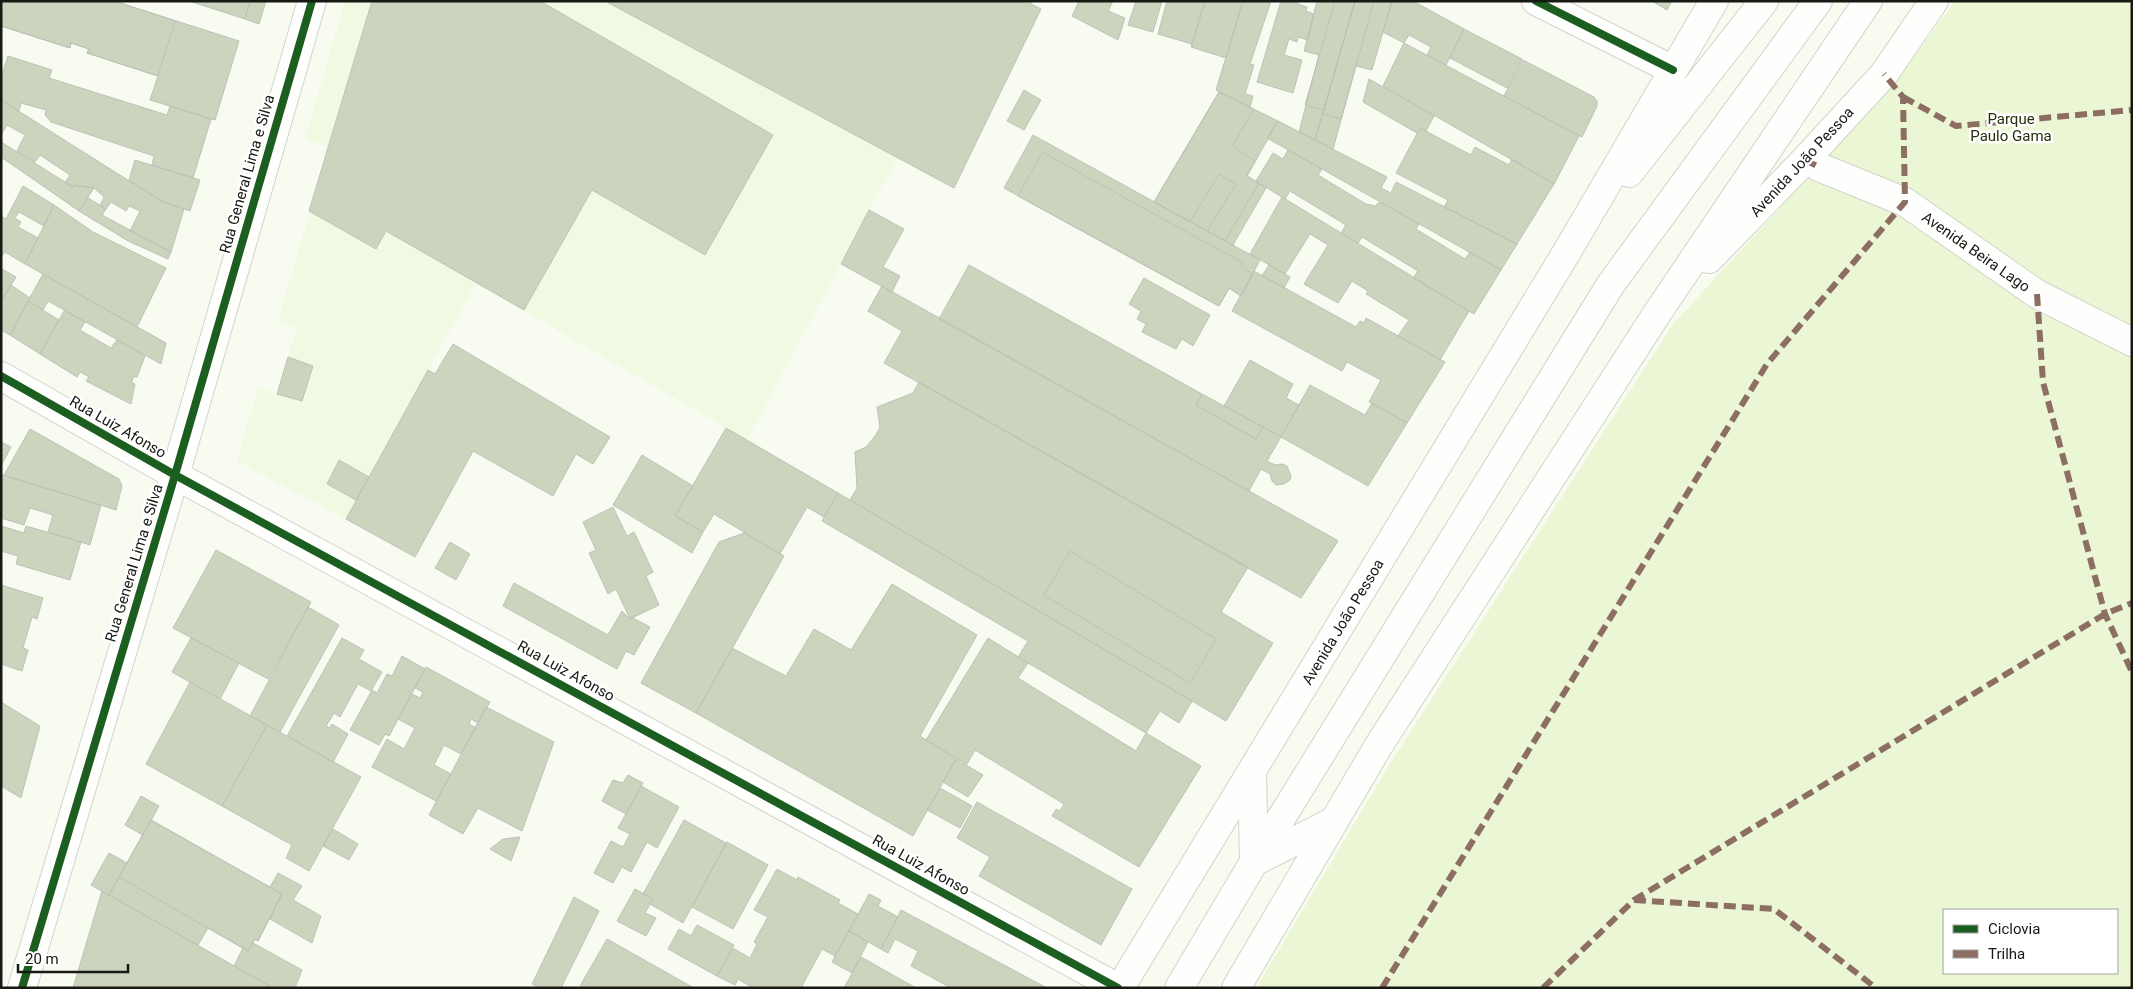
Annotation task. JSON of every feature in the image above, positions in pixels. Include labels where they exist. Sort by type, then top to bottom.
[{"type":"main road","name":"Rua General Lima e Silva","points":[[22,988],[175,475],[312,1]]},
{"type":"main road","points":[[1536,1],[1673,70]]},
{"type":"main road","name":"Avenida João Pessoa","points":[[1119,988],[1565,255],[1714,1]]},
{"type":"main road","name":"Avenida João Pessoa","points":[[1565,255],[1764,1]]},
{"type":"main road","points":[[1179,988],[1254,862],[1611,284],[1818,1]]},
{"type":"main road","name":"Avenida João Pessoa","points":[[1658,312],[1805,160],[1884,74],[1934,1]]},
{"type":"main road","name":"Avenida João Pessoa","points":[[1236,988],[1379,745],[1658,312],[1866,4]]},
{"type":"main road","name":"Avenida Beira Lago","points":[[1819,167],[1905,202],[2037,294],[2132,342]]},
{"type":"main road","name":"Rua Luiz Afonso","points":[[1,376],[175,475],[320,551],[1119,988]]},
{"type":"main road","points":[[1252,772],[1254,862]]},
{"type":"main road","points":[[1254,862],[1334,821]]},
{"type":"shaded area","points":[[345,1],[605,1],[897,158],[747,440],[476,283],[346,519],[237,461],[258,388],[277,393],[297,328],[278,321],[329,147],[305,139]]},
{"type":"green space","name":"Parque Paulo Gama","points":[[1955,1],[2132,1],[2132,988],[1256,988],[1391,762],[1673,324],[1893,85]]},
{"type":"building","points":[[1,1],[114,1],[175,21],[158,76],[87,53],[89,49],[71,43],[70,48],[1,26]]},
{"type":"building","points":[[1,1],[114,1],[239,41],[215,120],[150,100],[158,76],[87,53],[89,49],[71,43],[70,48],[1,26]]},
{"type":"building","points":[[189,1],[250,1],[245,19]]},
{"type":"building","points":[[250,1],[266,1],[259,24],[245,19]]},
{"type":"building","points":[[372,1],[540,1],[773,135],[705,255],[592,190],[524,310],[386,231],[376,249],[309,211]]},
{"type":"building","points":[[605,1],[1026,1],[1041,9],[954,188]]},
{"type":"building","points":[[1079,1],[1113,1],[1108,11],[1125,18],[1118,40],[1072,16]]},
{"type":"building","points":[[1136,1],[1162,1],[1153,32],[1128,25]]},
{"type":"building","points":[[1167,1],[1205,1],[1192,44],[1158,34]]},
{"type":"building","points":[[1205,1],[1243,1],[1226,58],[1191,47]]},
{"type":"building","points":[[1243,1],[1271,1],[1250,64],[1254,65],[1245,94],[1253,96],[1250,107],[1216,90]]},
{"type":"building","points":[[1281,1],[1299,1],[1298,4],[1307,7],[1306,11],[1314,14],[1308,40],[1298,37],[1297,42],[1289,39],[1284,55],[1302,60],[1293,93],[1257,82]]},
{"type":"building","points":[[1317,1],[1355,1],[1315,140],[1299,132],[1319,55],[1304,51]]},
{"type":"building","points":[[1335,1],[1355,1],[1324,110],[1305,105]]},
{"type":"building","points":[[1355,1],[1392,1],[1372,70],[1356,66],[1333,149],[1315,140]]},
{"type":"building","points":[[1355,1],[1374,1],[1341,119],[1323,114]]},
{"type":"building","points":[[1392,1],[1413,1],[1464,29],[1446,65],[1427,55],[1431,47],[1409,35],[1404,43],[1383,32]]},
{"type":"building","points":[[1652,1],[1672,1],[1667,10]]},
{"type":"building","points":[[1464,29],[1522,59],[1507,88],[1450,58]]},
{"type":"building","points":[[1404,43],[1579,136],[1554,184],[1383,86]]},
{"type":"building","points":[[8,56],[52,70],[49,78],[167,115],[170,106],[211,119],[193,178],[152,165],[154,156],[51,122],[45,115],[46,110],[21,103],[19,111],[1,100],[1,78]]},
{"type":"building","points":[[1523,60],[1594,97],[1597,101],[1597,106],[1582,137],[1504,96]]},
{"type":"building","points":[[1369,79],[1434,116],[1426,131],[1420,128],[1417,133],[1363,102]]},
{"type":"building","points":[[1024,90],[1041,100],[1024,130],[1007,121]]},
{"type":"building","points":[[1219,92],[1254,109],[1232,146],[1255,161],[1247,176],[1259,183],[1225,241],[1207,231],[1236,184],[1219,174],[1190,222],[1154,202]]},
{"type":"building","points":[[1219,92],[1278,121],[1247,176],[1266,188],[1233,245],[1154,202]]},
{"type":"building","points":[[1,100],[161,201],[184,209],[171,252],[130,231],[140,211],[129,206],[126,211],[111,202],[106,209],[100,206],[104,197],[94,188],[75,185],[73,187],[65,183],[70,175],[40,155],[35,162],[17,151],[25,135],[7,125],[1,135]]},
{"type":"building","points":[[1278,121],[1387,177],[1381,188],[1391,193],[1396,182],[1517,244],[1501,270],[1267,138]]},
{"type":"building","points":[[1420,128],[1471,155],[1475,147],[1509,165],[1512,159],[1554,184],[1517,244],[1444,207],[1448,200],[1396,173]]},
{"type":"building","points":[[1033,135],[1260,260],[1241,296],[1229,288],[1219,306],[1004,188]]},
{"type":"building","points":[[1,142],[73,187],[75,185],[94,188],[79,211],[1,157]]},
{"type":"building","points":[[1288,150],[1322,169],[1318,175],[1366,204],[1376,206],[1378,203],[1384,204],[1419,224],[1416,229],[1465,259],[1470,252],[1501,270],[1474,314],[1413,278],[1418,271],[1362,237],[1358,243],[1341,233],[1346,225],[1290,191],[1285,199],[1256,181],[1273,153],[1283,159]]},
{"type":"building","points":[[1042,152],[1243,263],[1241,267],[1253,274],[1241,296],[1229,288],[1219,306],[1018,196]]},
{"type":"building","points":[[135,160],[200,180],[190,211],[161,201],[129,180]]},
{"type":"building","points":[[23,186],[54,205],[44,226],[19,212],[15,218],[21,222],[18,227],[38,238],[25,264],[5,252],[1,257],[1,216],[6,219]]},
{"type":"building","points":[[1282,197],[1469,311],[1440,360],[1398,336],[1409,320],[1366,294],[1368,291],[1352,281],[1338,303],[1304,284],[1328,245],[1310,234],[1285,274],[1250,254]]},
{"type":"building","points":[[88,198],[106,209],[102,215],[171,252],[168,259],[128,241],[79,211]]},
{"type":"building","points":[[54,205],[93,232],[166,268],[137,327],[25,264]]},
{"type":"building","points":[[869,210],[904,229],[883,267],[900,276],[892,292],[841,264]]},
{"type":"building","points":[[969,265],[1202,394],[1196,405],[1256,439],[1263,427],[1281,437],[1267,461],[1275,465],[1282,464],[1287,466],[1291,476],[1290,480],[1284,484],[1276,485],[1272,481],[1270,474],[1261,469],[1249,491],[939,319]]},
{"type":"building","points":[[1269,265],[1290,277],[1284,288],[1262,276]]},
{"type":"building","points":[[1,270],[16,277],[1,301]]},
{"type":"building","points":[[1254,271],[1356,327],[1360,321],[1364,323],[1366,318],[1445,362],[1407,423],[1369,402],[1381,380],[1347,362],[1342,371],[1232,311]]},
{"type":"building","points":[[43,274],[166,343],[161,364],[48,301],[43,310],[28,301]]},
{"type":"building","points":[[1144,278],[1210,315],[1193,346],[1182,339],[1176,349],[1142,332],[1146,324],[1137,319],[1141,311],[1129,304]]},
{"type":"building","points":[[11,285],[30,298],[10,335],[1,330],[1,301]]},
{"type":"building","points":[[882,286],[1338,541],[1301,598],[884,363],[902,331],[868,311]]},
{"type":"building","points":[[28,301],[59,320],[40,354],[10,335]]},
{"type":"building","points":[[64,311],[85,322],[80,330],[111,348],[117,340],[145,356],[137,377],[133,377],[132,383],[135,384],[131,404],[86,381],[89,377],[80,372],[77,377],[40,354]]},
{"type":"building","points":[[453,344],[610,437],[593,464],[576,454],[553,496],[473,451],[415,557],[346,519],[428,370],[435,374]]},
{"type":"building","points":[[288,357],[313,366],[302,401],[277,394]]},
{"type":"building","points":[[1250,360],[1293,384],[1286,398],[1299,405],[1281,437],[1224,406]]},
{"type":"building","points":[[919,382],[1248,567],[1221,612],[1273,643],[1226,721],[850,500],[857,488],[855,452],[866,447],[880,427],[877,407],[913,393]]},
{"type":"building","points":[[1310,385],[1365,415],[1372,403],[1407,423],[1368,486],[1281,437]]},
{"type":"building","points":[[1202,394],[1263,427],[1256,439],[1196,405]]},
{"type":"building","points":[[726,428],[838,493],[824,517],[807,507],[780,554],[714,514],[703,532],[675,516]]},
{"type":"building","points":[[30,429],[119,479],[122,486],[116,510],[4,475]]},
{"type":"building","points":[[1,442],[11,447],[1,466]]},
{"type":"building","points":[[642,455],[693,486],[675,516],[703,532],[692,553],[613,505]]},
{"type":"building","points":[[339,460],[369,477],[356,500],[327,484]]},
{"type":"building","points":[[2,475],[101,505],[90,545],[48,532],[53,515],[30,508],[24,525],[1,518]]},
{"type":"building","points":[[838,493],[1192,701],[1179,723],[1160,711],[1146,733],[1018,657],[1028,641],[822,521]]},
{"type":"building","points":[[613,507],[627,536],[634,532],[653,572],[646,576],[659,605],[630,619],[616,589],[608,594],[589,553],[596,550],[583,522]]},
{"type":"building","points":[[1,526],[24,533],[26,526],[81,542],[70,580],[16,564],[18,556],[1,551]]},
{"type":"building","points":[[744,533],[784,556],[696,713],[641,683],[719,542]]},
{"type":"building","points":[[450,542],[470,554],[456,580],[435,568]]},
{"type":"building","points":[[216,550],[311,602],[268,679],[173,628]]},
{"type":"building","points":[[1070,551],[1216,639],[1190,683],[1044,595]]},
{"type":"building","points":[[514,583],[608,635],[622,611],[630,619],[633,618],[650,627],[634,655],[626,651],[617,669],[503,606]]},
{"type":"building","points":[[892,584],[977,635],[920,736],[956,759],[913,836],[696,713],[732,648],[786,676],[814,629],[851,650]]},
{"type":"building","points":[[1,585],[43,598],[37,619],[32,617],[23,648],[28,650],[22,671],[1,664]]},
{"type":"building","points":[[308,607],[339,625],[280,732],[250,716]]},
{"type":"building","points":[[191,638],[239,663],[220,699],[172,672]]},
{"type":"building","points":[[342,638],[364,650],[359,659],[382,672],[371,691],[358,684],[340,717],[334,713],[326,726],[329,728],[332,724],[348,734],[333,762],[287,736]]},
{"type":"building","points":[[988,638],[1028,663],[1018,678],[1136,751],[1146,733],[1201,766],[1139,867],[1052,816],[1056,809],[1060,811],[1064,804],[975,750],[967,764],[926,740]]},
{"type":"building","points":[[402,656],[425,669],[389,736],[385,734],[379,745],[350,730],[372,690],[377,693],[387,674],[392,676]]},
{"type":"building","points":[[426,667],[490,702],[478,723],[471,719],[469,724],[476,728],[461,754],[444,745],[434,765],[451,774],[436,801],[372,767],[387,739],[404,749],[415,728],[398,719],[412,694],[420,698],[423,692],[415,688]]},
{"type":"building","points":[[190,682],[267,725],[222,806],[146,764]]},
{"type":"building","points":[[1,702],[40,726],[21,798],[1,786]]},
{"type":"building","points":[[486,707],[554,742],[522,831],[478,808],[463,834],[429,815]]},
{"type":"building","points":[[267,725],[361,777],[309,871],[286,858],[292,845],[222,806]]},
{"type":"building","points":[[956,759],[983,775],[968,797],[943,782]]},
{"type":"building","points":[[628,775],[643,783],[626,814],[602,801],[613,780],[623,783]]},
{"type":"building","points":[[641,786],[679,807],[657,848],[647,842],[631,872],[622,867],[613,883],[594,873],[611,841],[623,847],[630,834],[618,828]]},
{"type":"building","points":[[940,788],[972,806],[960,828],[927,810]]},
{"type":"building","points":[[141,796],[159,806],[143,835],[125,825]]},
{"type":"building","points":[[977,802],[1132,889],[1101,945],[979,876],[990,857],[957,838]]},
{"type":"building","points":[[151,820],[282,894],[258,941],[255,939],[248,951],[119,877]]},
{"type":"building","points":[[151,820],[282,894],[258,941],[255,939],[248,951],[208,928],[198,945],[109,895]]},
{"type":"building","points":[[684,820],[726,843],[683,923],[650,904],[653,899],[643,894]]},
{"type":"building","points":[[333,829],[358,844],[349,860],[323,846]]},
{"type":"building","points":[[520,837],[511,861],[490,849],[503,839]]},
{"type":"building","points":[[727,842],[768,865],[733,929],[692,907]]},
{"type":"building","points":[[109,853],[127,863],[109,895],[91,885]]},
{"type":"building","points":[[777,869],[797,880],[798,877],[840,900],[838,903],[858,914],[835,956],[822,949],[801,988],[753,988],[738,979],[735,985],[717,976],[733,948],[750,958],[757,944],[754,942],[768,917],[754,910]]},
{"type":"building","points":[[278,873],[302,886],[293,900],[321,916],[312,943],[270,919],[282,894],[270,887]]},
{"type":"building","points":[[635,889],[653,899],[645,913],[656,918],[646,936],[617,921]]},
{"type":"building","points":[[102,891],[109,895],[273,988],[73,988]]},
{"type":"building","points":[[869,894],[881,900],[878,906],[898,917],[881,949],[849,931]]},
{"type":"building","points":[[574,897],[599,911],[561,988],[539,988],[532,984]]},
{"type":"building","points":[[901,910],[1047,988],[951,988],[911,966],[918,951],[895,939],[888,953],[881,949]]},
{"type":"building","points":[[697,925],[734,945],[717,976],[668,949],[679,929],[691,936]]},
{"type":"building","points":[[849,931],[868,942],[852,973],[832,962]]},
{"type":"building","points":[[607,939],[694,988],[583,988],[580,986]]},
{"type":"building","points":[[253,943],[302,970],[295,988],[273,988],[234,966],[243,948],[248,951]]},
{"type":"building","points":[[861,957],[916,988],[844,988]]},
{"type":"marked path","points":[[1382,988],[1767,364],[1905,202],[1903,97],[1884,74]]},
{"type":"marked path","points":[[1903,97],[1956,126],[2132,110]]},
{"type":"marked path","points":[[1805,160],[1819,167]]},
{"type":"marked path","points":[[2037,294],[2043,382],[2105,614],[2132,672]]},
{"type":"marked path","points":[[1543,988],[1634,900],[2105,614],[2132,603]]},
{"type":"marked path","points":[[1634,900],[1774,909],[1876,988]]},
{"type":"cycle path","points":[[22,988],[175,475],[312,1]]},
{"type":"cycle path","points":[[1536,1],[1673,70]]},
{"type":"cycle path","points":[[1,376],[175,475],[1118,988]]}]
